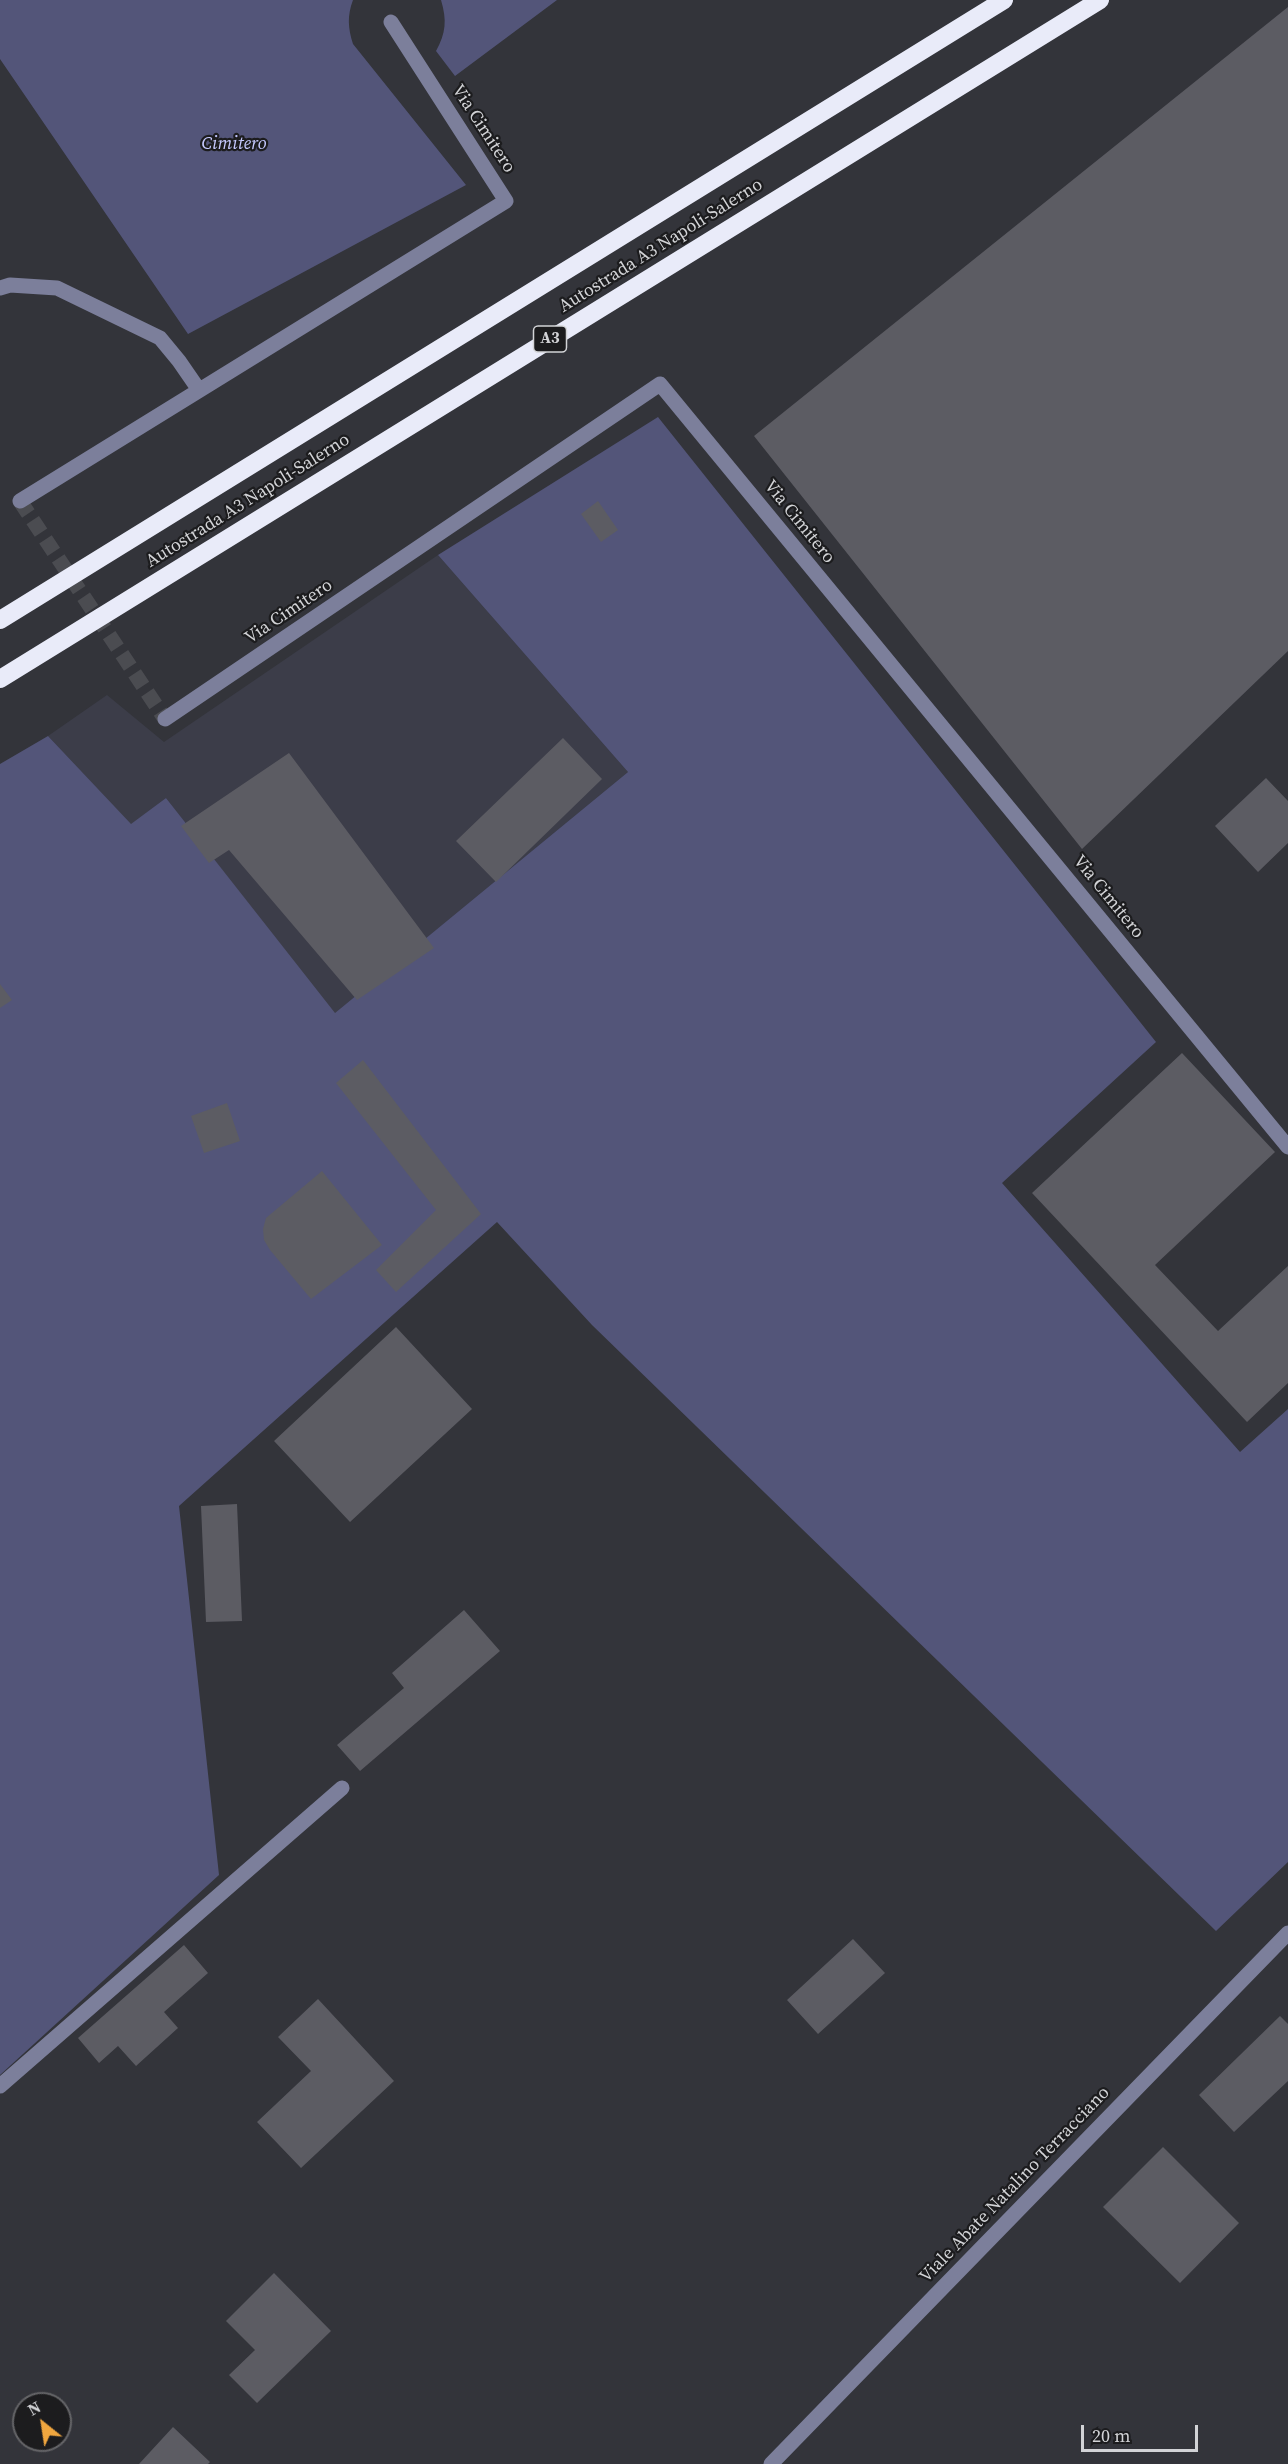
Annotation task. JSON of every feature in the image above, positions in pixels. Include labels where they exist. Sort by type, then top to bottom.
[{"type":"highway","name":"Autostrada A3 Napoli-Salerno","points":[[0,620],[1004,0]]},
{"type":"highway","name":"Autostrada A3 Napoli-Salerno","points":[[0,679],[1100,0]]},
{"type":"street","name":"Via Cimitero","points":[[20,501],[506,201],[391,22]]},
{"type":"street","points":[[0,288],[10,285],[57,288],[160,338],[199,390]]},
{"type":"street","name":"Via Cimitero","points":[[165,719],[660,384],[1288,1147]]},
{"type":"street","points":[[0,2086],[342,1788]]},
{"type":"street","name":"Viale Abate Natalino Terracciano","points":[[771,2464],[1285,1942]]},
{"type":"shaded area","points":[[438,555],[628,772],[334,1014],[166,798],[131,825],[48,736],[107,695],[164,742]]},
{"type":"green space","name":"Cimitero","points":[[0,0],[353,0],[349,22],[353,44],[466,185],[188,334],[0,59]]},
{"type":"green space","points":[[441,0],[557,0],[455,76],[436,51],[445,26]]},
{"type":"green space","points":[[658,417],[1156,1042],[1002,1183],[1240,1452],[1288,1409],[1288,1862],[1216,1931],[592,1325],[497,1222],[179,1506],[219,1875],[0,2075],[0,764],[48,736],[131,824],[166,798],[335,1013],[628,772],[438,555]]},
{"type":"building","points":[[1288,7],[1288,651],[1082,849],[754,436]]},
{"type":"building","points":[[598,501],[618,530],[601,542],[581,514]]},
{"type":"building","points":[[563,738],[602,779],[496,882],[456,841]]},
{"type":"building","points":[[289,753],[434,948],[357,1000],[229,850],[209,863],[181,826]]},
{"type":"building","points":[[1266,778],[1288,801],[1288,843],[1258,872],[1215,826]]},
{"type":"building","points":[[0,984],[12,1000],[0,1008]]},
{"type":"building","points":[[1182,1053],[1275,1152],[1155,1265],[1218,1331],[1288,1266],[1288,1383],[1247,1422],[1032,1193]]},
{"type":"building","points":[[363,1060],[481,1214],[396,1292],[376,1270],[436,1210],[336,1083]]},
{"type":"building","points":[[227,1103],[240,1141],[204,1153],[191,1116]]},
{"type":"building","points":[[322,1171],[382,1245],[311,1299],[270,1250],[264,1240],[263,1229],[266,1218]]},
{"type":"building","points":[[396,1327],[472,1409],[350,1522],[274,1441]]},
{"type":"building","points":[[237,1504],[242,1621],[206,1622],[201,1506]]},
{"type":"building","points":[[464,1610],[500,1651],[360,1771],[337,1745],[404,1688],[392,1673]]},
{"type":"building","points":[[853,1939],[885,1973],[818,2034],[787,2000]]},
{"type":"building","points":[[184,1945],[208,1973],[164,2012],[178,2028],[136,2066],[118,2046],[99,2063],[78,2038]]},
{"type":"building","points":[[318,1999],[394,2081],[301,2168],[257,2122],[311,2071],[278,2037]]},
{"type":"building","points":[[1280,2016],[1288,2024],[1288,2081],[1234,2132],[1199,2095]]},
{"type":"building","points":[[1163,2147],[1239,2223],[1180,2283],[1103,2207]]},
{"type":"building","points":[[274,2273],[331,2331],[257,2403],[229,2375],[255,2350],[226,2321]]},
{"type":"building","points":[[173,2427],[210,2462],[208,2464],[139,2464]]},
{"type":"tunnel","points":[[20,501],[165,719]]}]
